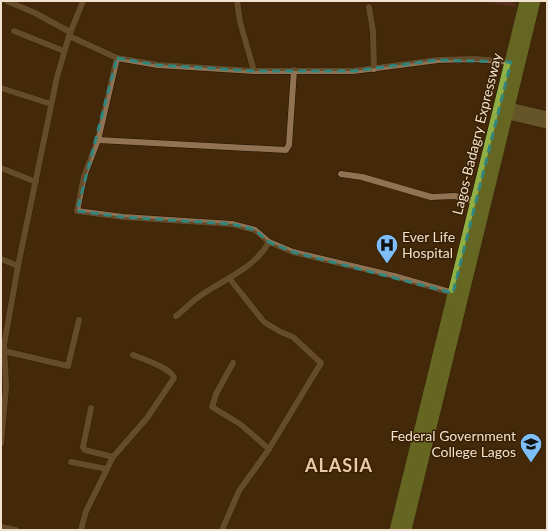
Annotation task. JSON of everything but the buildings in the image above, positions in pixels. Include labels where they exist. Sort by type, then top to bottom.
[{"type":"highway","name":"Lagos-Badagry Expressway","points":[[395,530],[525,1]]},
{"type":"highway","name":"Lagos-Badagry Expressway","points":[[406,530],[535,1]]},
{"type":"main road","points":[[509,111],[547,116]]},
{"type":"main road","points":[[509,111],[547,124]]},
{"type":"street","points":[[7,1],[35,13],[70,34],[117,58],[158,65],[254,71],[353,71],[438,60],[475,59],[511,62]]},
{"type":"street","points":[[1,443],[6,387],[3,347],[18,266],[51,104],[64,51],[83,1]]},
{"type":"street","points":[[237,1],[240,22],[254,71]]},
{"type":"street","points":[[369,7],[373,31],[374,68]]},
{"type":"street","points":[[14,31],[64,51]]},
{"type":"street","points":[[117,58],[98,140],[84,176],[77,211],[123,217],[232,224],[254,230],[269,242],[293,252],[394,276],[453,293]]},
{"type":"street","points":[[98,140],[286,150],[289,145],[294,70]]},
{"type":"street","points":[[1,88],[51,104]]},
{"type":"street","points":[[1,168],[36,182]]},
{"type":"street","points":[[342,174],[362,176],[431,197],[455,196],[476,202]]},
{"type":"street","points":[[176,316],[198,297],[248,267],[259,258],[269,242]]},
{"type":"street","points":[[1,259],[18,266]]},
{"type":"street","points":[[222,530],[239,491],[269,449],[321,366],[321,361],[293,337],[264,322],[229,278]]},
{"type":"street","points":[[3,347],[68,366],[79,320]]},
{"type":"street","points":[[81,530],[86,511],[113,457],[147,418],[174,378],[173,375],[163,368],[133,355]]},
{"type":"street","points":[[233,363],[216,394],[212,407],[240,424],[269,449]]},
{"type":"street","points":[[91,408],[83,447],[85,450],[113,457]]},
{"type":"street","points":[[71,462],[107,469]]},
{"type":"street","points":[[1,526],[16,530]]},
{"type":"highlighted area","points":[[117,58],[158,65],[254,71],[353,71],[438,60],[511,62],[453,293],[293,252],[269,242],[255,230],[232,224],[123,217],[77,211]]},
{"type":"shaded area","points":[[479,1],[513,1],[516,7]]},
{"type":"place","name":"Ever Life Hospital","points":[[387,264]]},
{"type":"place","name":"Federal Government College Lagos","points":[[531,464]]},
{"type":"district","name":"ALASIA","points":[[339,466]]}]
